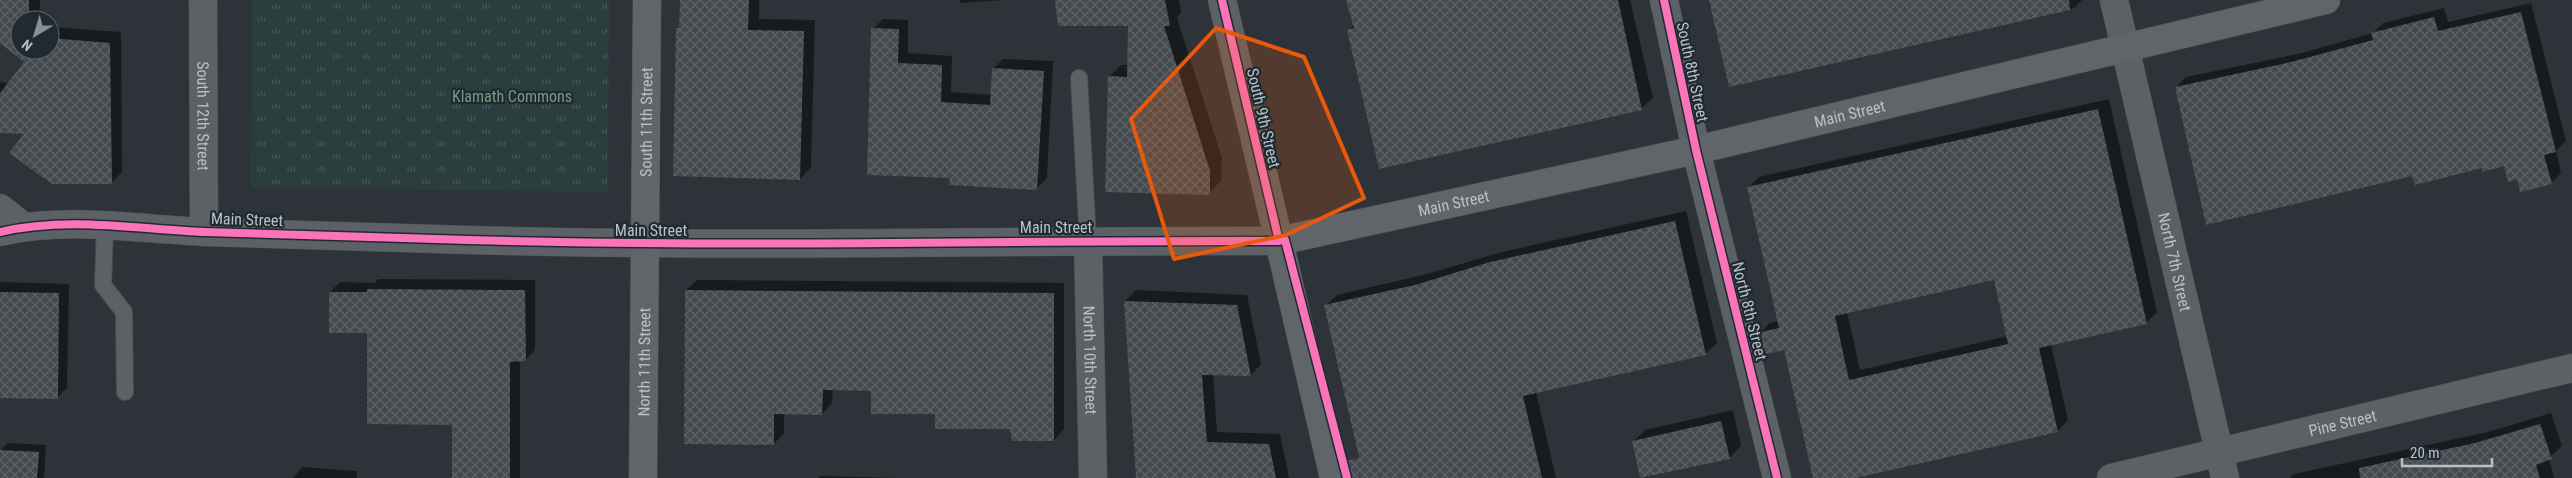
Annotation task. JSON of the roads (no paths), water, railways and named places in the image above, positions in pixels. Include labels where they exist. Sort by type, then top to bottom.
[{"type":"main road","name":"South 11th Street","points":[[645,245],[648,0]]},
{"type":"main road","name":"Main Street","points":[[1279,241],[1696,150],[2326,0]]},
{"type":"main road","points":[[1279,241],[1334,478]]},
{"type":"main road","name":"North 11th Street","points":[[644,478],[645,245]]},
{"type":"street","name":"South 12th Street","points":[[202,0],[204,232]]},
{"type":"street","name":"South 9th Street","points":[[1222,0],[1279,241]]},
{"type":"street","name":"South 8th Street","points":[[1664,0],[1696,150]]},
{"type":"street","name":"North 7th Street","points":[[2114,0],[2225,478]]},
{"type":"street","name":"North 8th Street","points":[[1696,150],[1777,478]]},
{"type":"street","name":"Main Street","points":[[0,208],[12,230],[105,226],[204,232],[645,245],[1279,241]]},
{"type":"street","name":"North 10th Street","points":[[1088,241],[1093,478]]},
{"type":"street","name":"Pine Street","points":[[2111,478],[2572,368]]},
{"type":"lane","points":[[1079,78],[1088,241]]},
{"type":"lane","points":[[105,226],[103,285],[124,312],[125,392]]},
{"type":"park label","name":"Klamath Commons","points":[[512,96]]}]
